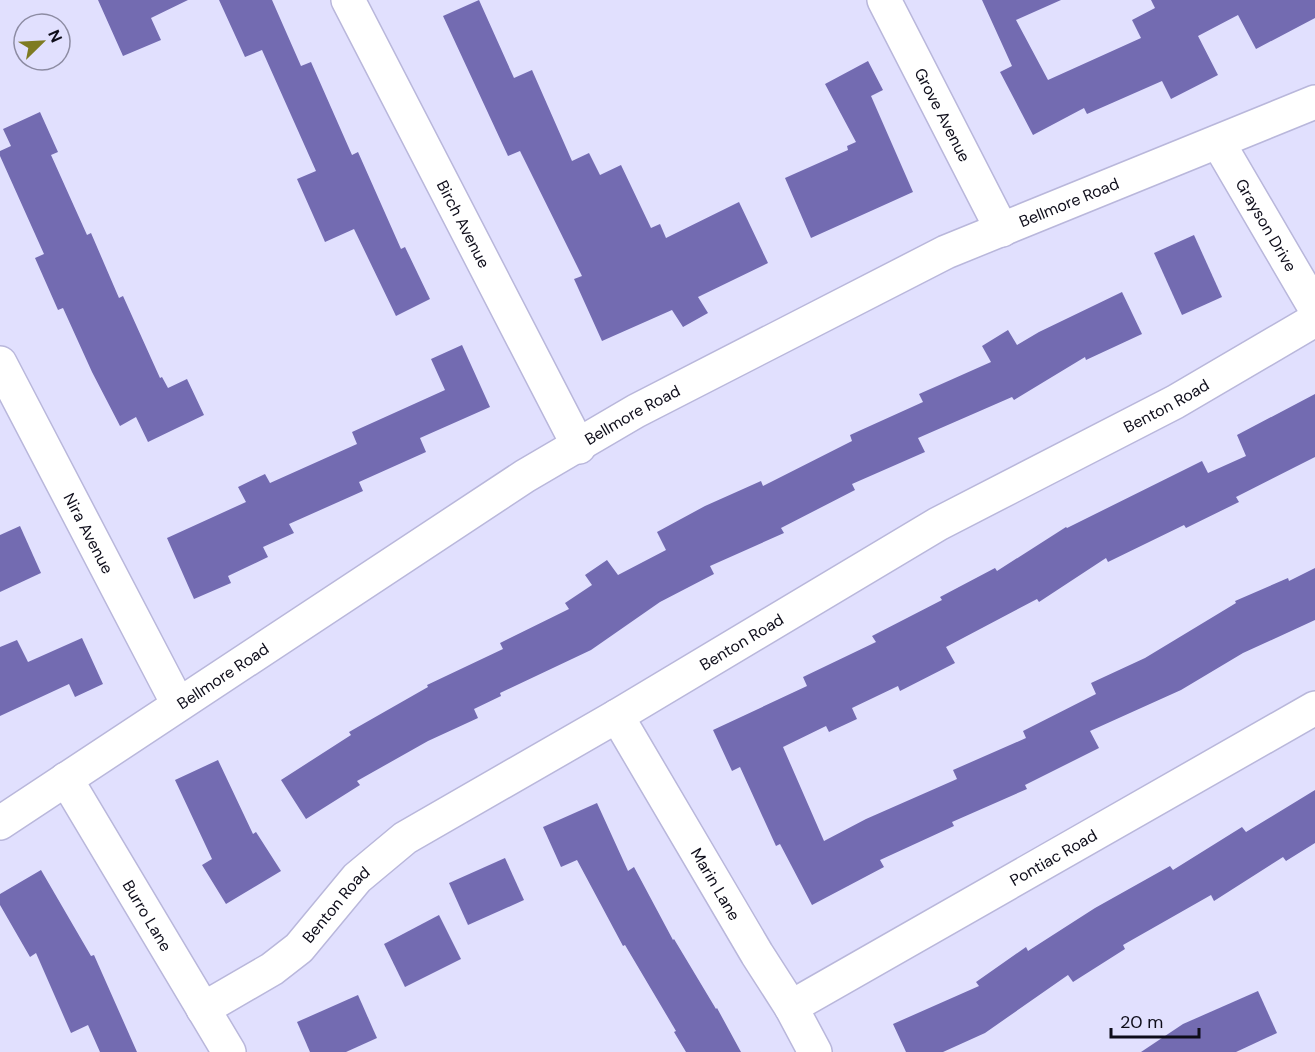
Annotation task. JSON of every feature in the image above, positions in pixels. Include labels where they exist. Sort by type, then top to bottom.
[{"type":"street","name":"Birch Avenue","points":[[348,0],[579,447]]},
{"type":"street","name":"Grove Avenue","points":[[884,0],[1002,230]]},
{"type":"street","name":"Bellmore Road","points":[[0,823],[525,477],[579,447],[636,411],[936,257],[1315,102]]},
{"type":"street","name":"Grayson Drive","points":[[1218,142],[1315,308]]},
{"type":"street","name":"Benton Road","points":[[203,1009],[272,969],[299,948],[357,878],[405,838],[617,716],[938,524],[1175,402],[1315,320]]},
{"type":"street","name":"Nira Avenue","points":[[0,363],[178,704]]},
{"type":"street","name":"Pontiac Road","points":[[791,1007],[1315,708]]},
{"type":"street","name":"Marin Lane","points":[[617,716],[816,1052]]},
{"type":"street","name":"Burro Lane","points":[[66,779],[229,1052]]},
{"type":"building","points":[[98,0],[188,0],[151,18],[161,40],[123,56]]},
{"type":"building","points":[[219,0],[272,0],[301,66],[311,62],[352,155],[358,152],[401,249],[405,247],[430,299],[396,316],[354,229],[325,242],[297,179],[316,171],[262,50],[245,57]]},
{"type":"building","points":[[479,0],[514,78],[532,70],[572,161],[589,153],[600,175],[621,165],[651,228],[660,224],[666,238],[739,202],[768,263],[698,297],[708,313],[683,327],[672,310],[602,341],[574,279],[582,276],[520,151],[508,156],[443,16]]},
{"type":"building","points":[[982,0],[1061,0],[1016,20],[1048,80],[1141,38],[1132,20],[1155,8],[1151,0],[1315,0],[1315,18],[1256,49],[1238,15],[1198,36],[1218,75],[1171,99],[1162,81],[1087,114],[1084,108],[1033,135],[1000,72],[1012,66]]},
{"type":"building","points":[[868,61],[883,90],[871,96],[913,192],[811,238],[785,178],[848,150],[847,146],[856,142],[825,84]]},
{"type":"building","points":[[40,112],[58,152],[51,155],[87,235],[91,233],[119,298],[123,296],[160,378],[162,377],[168,388],[187,379],[204,415],[148,442],[136,417],[120,426],[63,308],[58,310],[35,258],[44,254],[0,156],[0,151],[11,146],[3,129]]},
{"type":"building","points":[[1194,235],[1222,297],[1182,315],[1154,253]]},
{"type":"building","points":[[1122,292],[1142,334],[1086,360],[1085,357],[1014,400],[1012,397],[918,438],[925,452],[852,484],[855,490],[781,528],[784,533],[710,566],[714,574],[660,602],[591,650],[500,693],[501,696],[474,709],[478,718],[428,741],[357,781],[360,785],[306,819],[281,780],[351,735],[349,732],[428,687],[427,685],[503,649],[500,643],[569,609],[565,603],[592,585],[585,575],[607,560],[618,575],[666,550],[657,532],[705,506],[761,481],[763,486],[852,441],[850,435],[923,402],[919,394],[991,362],[982,346],[1008,330],[1017,345]]},
{"type":"building","points":[[462,345],[490,407],[420,438],[426,452],[359,482],[363,491],[289,524],[294,533],[263,547],[268,557],[228,576],[231,583],[194,599],[167,538],[246,502],[238,487],[265,474],[270,483],[357,444],[352,432],[445,390],[431,359]]},
{"type":"building","points":[[1315,394],[1315,457],[1236,497],[1239,502],[1186,528],[1184,525],[1108,562],[1106,558],[1039,602],[1037,599],[946,647],[955,663],[900,691],[898,686],[852,708],[857,719],[829,732],[826,726],[783,747],[824,841],[866,819],[957,779],[953,770],[1026,738],[1023,731],[1096,694],[1091,683],[1145,658],[1236,603],[1235,601],[1288,578],[1289,581],[1315,568],[1315,620],[1243,653],[1181,690],[1090,731],[1099,748],[1025,785],[1027,789],[952,822],[954,826],[880,860],[884,867],[812,905],[780,844],[776,846],[740,767],[732,771],[713,730],[807,686],[803,677],[876,642],[872,636],[942,600],[940,597],[995,568],[997,571],[1066,527],[1202,461],[1208,473],[1246,456],[1237,435]]},
{"type":"building","points":[[20,526],[41,573],[0,592],[0,535]]},
{"type":"building","points":[[82,638],[103,684],[75,697],[69,684],[0,716],[0,647],[17,640],[28,662]]},
{"type":"building","points":[[218,760],[253,834],[256,832],[281,871],[226,904],[202,865],[212,859],[175,780]]},
{"type":"building","points":[[1315,790],[1315,843],[1286,861],[1283,857],[1214,901],[1211,895],[1123,945],[1125,949],[1073,982],[1068,975],[985,1033],[943,1052],[906,1052],[893,1024],[979,986],[976,982],[1026,947],[1028,951],[1095,908],[1170,866],[1173,870],[1242,827],[1246,832]]},
{"type":"building","points":[[597,803],[628,871],[634,867],[673,940],[717,1008],[741,1052],[686,1052],[625,945],[623,946],[577,860],[561,867],[543,827]]},
{"type":"building","points":[[505,858],[524,900],[468,925],[449,883]]},
{"type":"building","points":[[41,870],[91,956],[94,955],[137,1052],[100,1052],[88,1025],[71,1033],[36,953],[30,957],[0,905],[0,894]]},
{"type":"building","points":[[439,915],[461,959],[405,987],[384,944]]},
{"type":"building","points":[[1258,991],[1277,1033],[1236,1052],[1141,1052],[1183,1024]]},
{"type":"building","points":[[358,995],[377,1038],[346,1052],[310,1052],[297,1022]]}]
